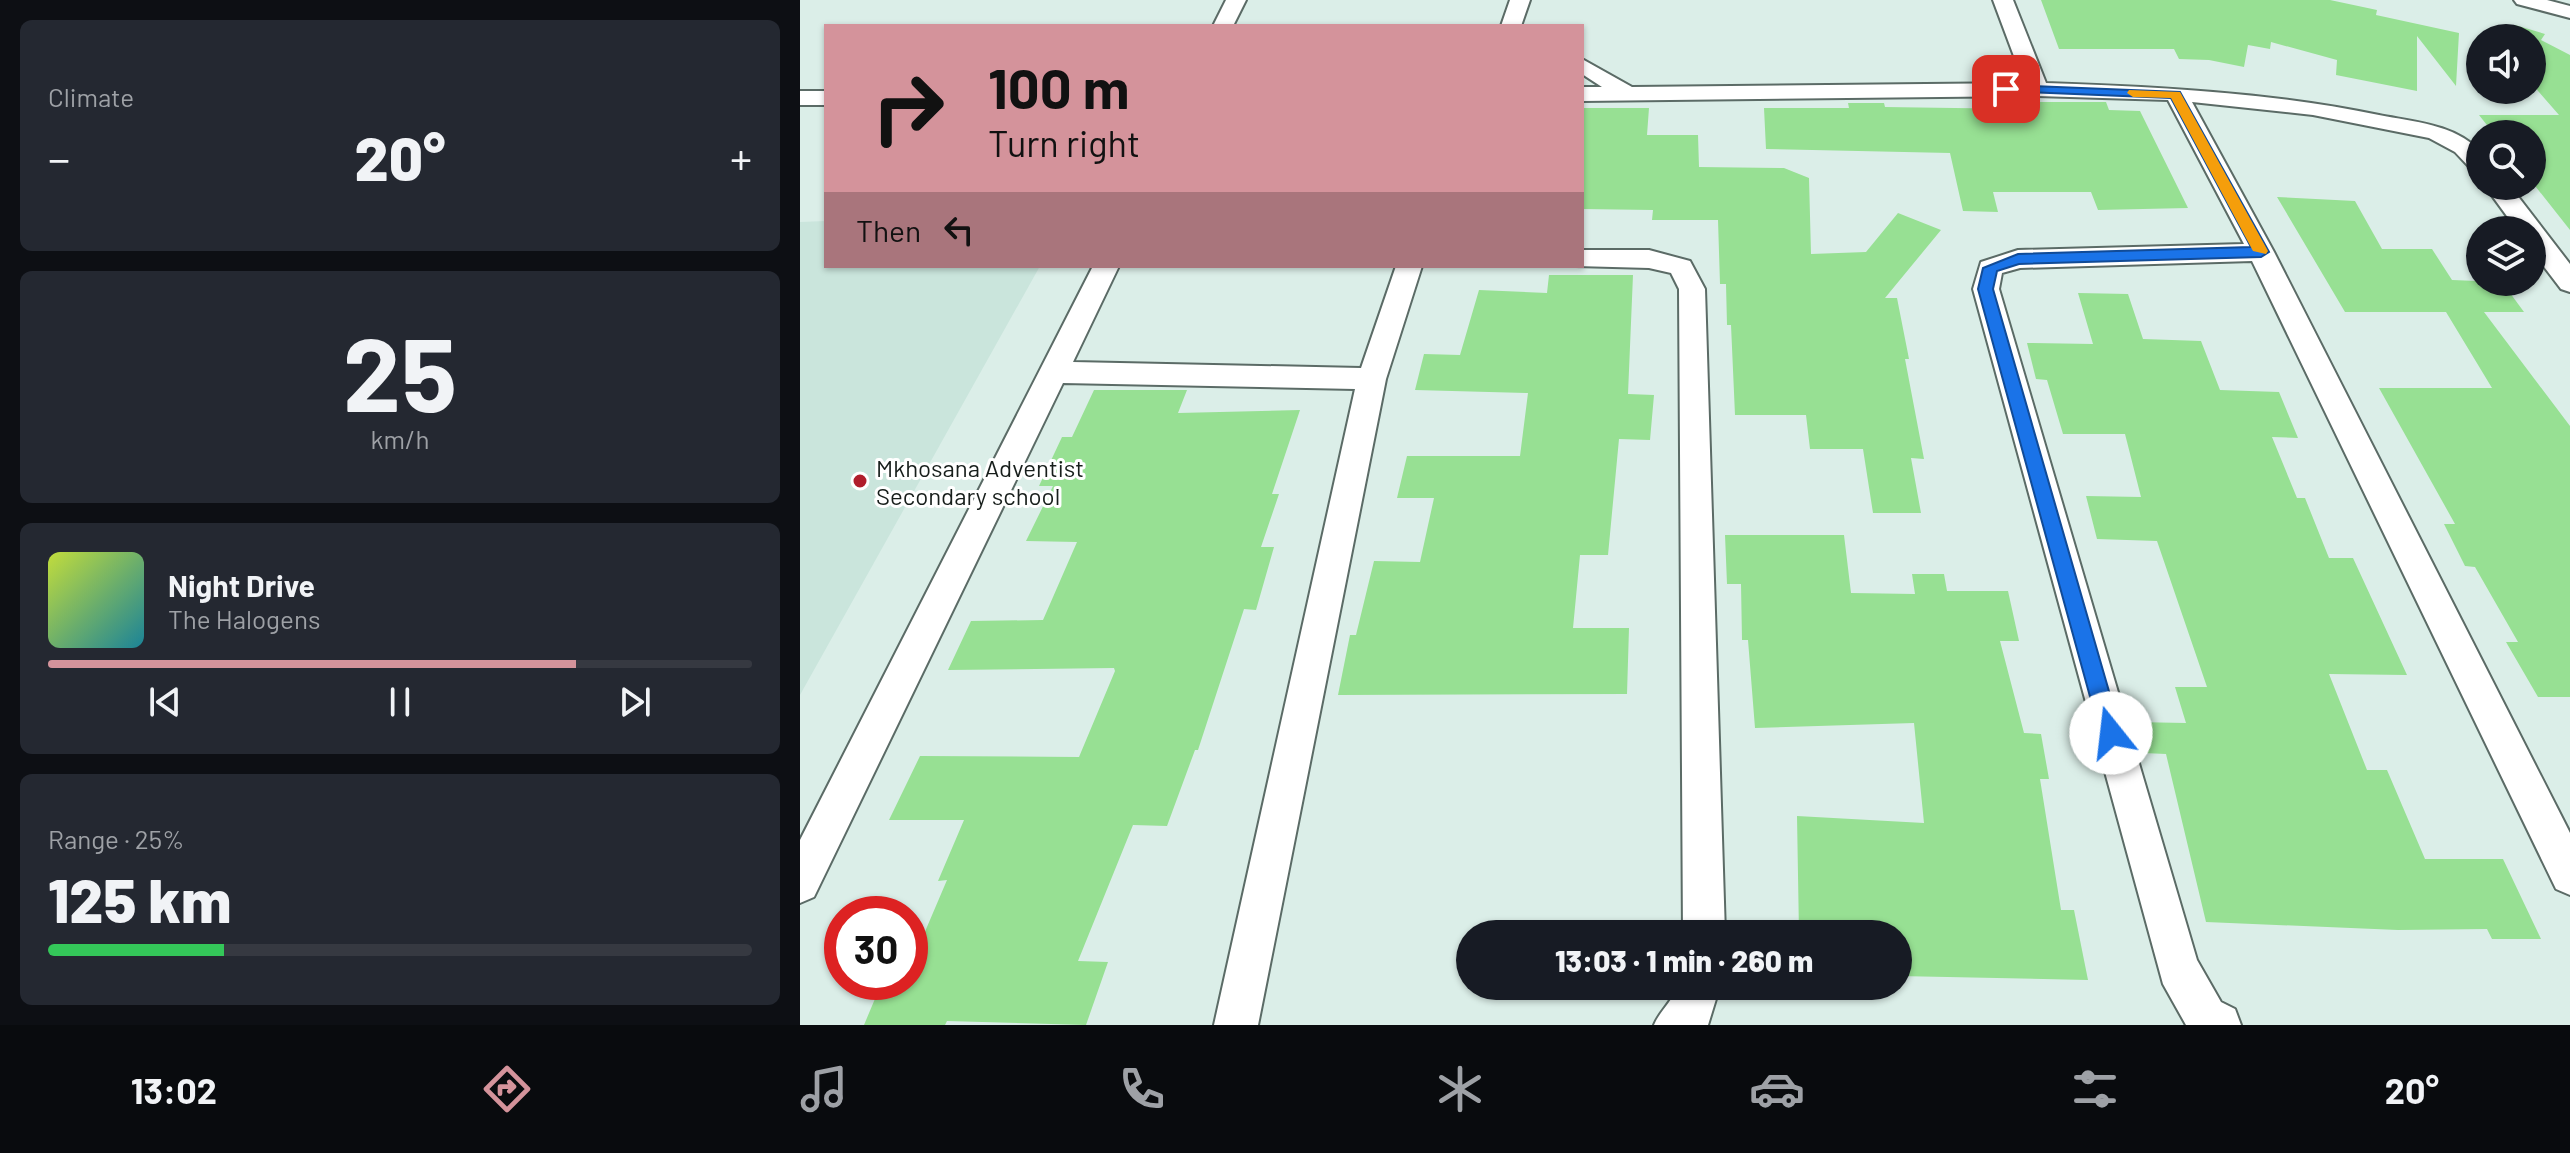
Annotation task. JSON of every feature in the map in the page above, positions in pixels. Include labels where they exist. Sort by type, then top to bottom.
[{"type":"street","points":[[1224,24],[1236,0]]},
{"type":"street","points":[[1514,24],[1520,0]]},
{"type":"street","points":[[2003,0],[2037,89]]},
{"type":"street","points":[[2524,0],[2570,12]]},
{"type":"street","points":[[1584,66],[1627,93]]},
{"type":"street","points":[[1584,94],[2037,89],[2176,94],[2313,108],[2436,133],[2466,150]]},
{"type":"street","points":[[2176,94],[2261,252],[2570,875]]},
{"type":"street","points":[[800,98],[824,98]]},
{"type":"street","points":[[2219,1025],[2206,1017],[2178,969],[1986,289],[1990,268],[2018,259],[2261,252]]},
{"type":"street","points":[[2546,252],[2570,283]]},
{"type":"street","points":[[1584,259],[1649,259],[1681,267],[1692,289],[1704,920]]},
{"type":"street","points":[[800,883],[1105,268]]},
{"type":"street","points":[[1236,1025],[1372,379],[1408,268]]},
{"type":"street","points":[[1055,372],[1372,379]]},
{"type":"street","points":[[1676,1025],[1694,1008],[1695,1000]]},
{"type":"shaded area","name":"Mkhosana Adventist Secondary school","points":[[824,221],[824,268],[1039,268],[800,695],[800,222]]},
{"type":"building","points":[[2041,0],[2330,0],[2377,10],[2376,15],[2459,33],[2456,86],[2417,36],[2417,91],[2336,75],[2337,60],[2271,42],[2270,49],[2248,45],[2244,67],[2209,60],[2179,59],[2174,49],[2059,49]]},
{"type":"building","points":[[2546,43],[2570,55],[2570,230],[2546,200],[2546,120],[2483,120],[2479,115],[2559,115],[2546,100]]},
{"type":"building","points":[[2022,102],[2106,102],[2109,110],[2140,111],[2188,208],[2098,210],[2091,192],[1993,192],[1998,212],[1963,211],[1950,153],[1766,149],[1764,108],[1849,108],[1848,103],[1884,103],[1885,107],[2024,109]]},
{"type":"building","points":[[1584,108],[1649,108],[1647,135],[1698,135],[1699,167],[1784,168],[1809,178],[1811,254],[1866,252],[1898,213],[1941,230],[1885,298],[1897,298],[1909,359],[1905,359],[1924,459],[1911,458],[1921,513],[1873,513],[1863,449],[1810,449],[1806,415],[1735,415],[1731,325],[1727,325],[1726,284],[1720,284],[1718,220],[1652,220],[1653,210],[1584,209]]},
{"type":"building","points":[[2277,197],[2355,201],[2382,249],[2432,249],[2452,280],[2466,281],[2466,296],[2512,296],[2524,312],[2484,312],[2570,426],[2570,697],[2538,697],[2506,642],[2518,642],[2475,567],[2465,566],[2444,524],[2455,524],[2379,388],[2492,388],[2446,312],[2345,312]]},
{"type":"building","points":[[1549,275],[1633,275],[1628,394],[1654,395],[1650,440],[1619,439],[1608,555],[1580,555],[1573,628],[1629,628],[1627,694],[1338,695],[1350,635],[1356,635],[1374,561],[1420,562],[1434,498],[1397,498],[1407,456],[1520,456],[1528,393],[1415,390],[1424,354],[1460,355],[1479,290],[1547,293]]},
{"type":"building","points":[[2078,293],[2128,294],[2143,339],[2201,341],[2220,390],[2279,392],[2298,438],[2272,437],[2297,498],[2305,498],[2329,558],[2353,558],[2407,675],[2329,674],[2367,770],[2387,770],[2425,859],[2503,859],[2541,939],[2492,939],[2487,929],[2398,930],[2206,922],[2166,754],[2143,753],[2134,722],[2186,723],[2175,687],[2207,687],[2157,541],[2097,539],[2086,496],[2141,497],[2125,434],[2063,434],[2047,380],[2036,379],[2027,343],[2093,344]]},
{"type":"building","points":[[1094,390],[1187,390],[1178,413],[1300,410],[1272,494],[1279,494],[1261,547],[1274,547],[1256,610],[1244,609],[1198,750],[1195,750],[1167,826],[1133,825],[1078,961],[1108,962],[1086,1025],[947,1021],[945,1025],[864,1025],[874,1000],[928,1000],[928,925],[947,880],[938,881],[964,820],[889,820],[920,756],[1079,757],[1115,671],[1114,668],[948,670],[971,621],[1043,620],[1077,542],[1026,541],[1053,486],[1039,486],[1062,437],[1072,437]]},
{"type":"building","points":[[1725,535],[1844,535],[1851,593],[1915,594],[1912,574],[1944,574],[1947,591],[2008,591],[2019,641],[2000,641],[2024,733],[2041,734],[2049,779],[2040,779],[2061,910],[2074,910],[2088,980],[1912,976],[1912,920],[1799,920],[1797,816],[1924,823],[1914,723],[1755,728],[1748,640],[1742,640],[1741,584],[1727,584]]},
{"type":"slow traffic","points":[[2133,93],[2176,94],[2261,251]]},
{"type":"place","name":"Mkhosana Adventist Secondary school","points":[[860,481]]},
{"type":"route","points":[[2006,89],[2176,94],[2261,252],[2018,259],[1990,268],[1986,289],[2111,733]]}]
